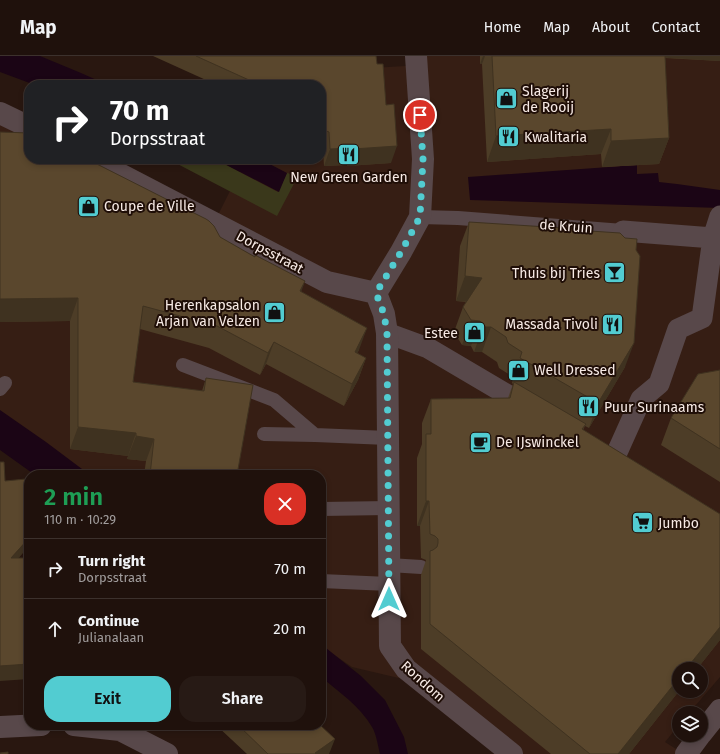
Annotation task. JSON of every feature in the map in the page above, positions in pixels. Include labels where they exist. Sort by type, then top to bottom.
[{"type":"street","points":[[376,293],[420,217],[423,159],[416,56]]},
{"type":"street","points":[[0,113],[24,125]]},
{"type":"street","name":"Dorpsstraat","points":[[101,164],[327,282],[376,293]]},
{"type":"street","points":[[615,457],[641,399],[659,384],[678,329],[702,318],[720,216]]},
{"type":"street","name":"de Kruin","points":[[622,231],[716,236]]},
{"type":"street","name":"Rondom","points":[[376,293],[384,314],[387,333],[390,646],[406,669],[512,754]]},
{"type":"street","points":[[387,333],[428,348],[548,418]]},
{"type":"street","points":[[708,726],[720,710]]},
{"type":"street","points":[[0,727],[24,726]]},
{"type":"street","points":[[120,730],[167,754]]},
{"type":"street","points":[[686,754],[695,742]]},
{"type":"lane","name":"de Kruin","points":[[420,217],[458,218],[622,231]]},
{"type":"lane","points":[[183,365],[274,400],[315,434]]},
{"type":"lane","points":[[264,434],[315,434],[388,438]]},
{"type":"lane","points":[[326,509],[389,508]]},
{"type":"lane","points":[[326,580],[389,574],[421,567]]},
{"type":"shaded area","points":[[0,56],[40,56],[97,80],[24,81],[0,72]]},
{"type":"shaded area","points":[[422,56],[720,56],[720,677],[708,691],[708,662],[672,662],[672,698],[702,698],[695,706],[672,706],[672,734],[665,742],[684,754],[522,754],[441,688],[352,667],[326,649],[326,470],[73,470],[0,419],[0,114],[24,126],[24,164],[43,164],[213,225],[244,164],[326,164],[326,80],[307,80],[288,73],[422,65]]},
{"type":"shaded area","points":[[178,164],[225,164],[278,192],[287,173],[298,176],[277,216]]},
{"type":"shaded area","points":[[225,164],[270,164],[287,173],[279,192]]},
{"type":"shaded area","points":[[637,165],[637,174],[658,173],[659,182],[720,190],[720,208],[470,200],[468,177]]},
{"type":"shaded area","points":[[0,410],[83,470],[28,470],[0,450]]},
{"type":"shaded area","points":[[326,648],[361,676],[385,700],[404,737],[408,754],[380,754],[372,727],[362,712],[326,681]]},
{"type":"building","points":[[196,56],[376,56],[377,64],[383,64],[386,105],[394,104],[397,146],[330,149],[329,132],[326,131],[326,80],[249,80]]},
{"type":"building","points":[[492,56],[665,56],[669,138],[611,141],[611,129],[496,136]]},
{"type":"building","points":[[0,132],[24,133],[24,164],[97,164],[206,219],[214,226],[220,237],[255,257],[255,255],[305,281],[300,291],[367,328],[355,352],[366,358],[352,384],[274,342],[268,353],[217,326],[143,306],[133,382],[204,391],[206,378],[253,385],[238,470],[151,470],[154,439],[136,436],[136,433],[78,427],[78,298],[0,299]]},
{"type":"building","points":[[469,222],[571,228],[575,230],[620,233],[625,238],[637,239],[636,250],[640,256],[634,343],[598,403],[520,358],[522,352],[508,343],[506,337],[491,327],[483,327],[480,321],[471,320],[463,307],[482,278],[465,276]]},
{"type":"building","points":[[720,370],[720,449],[671,418],[698,374]]},
{"type":"building","points":[[514,382],[586,424],[582,429],[720,514],[720,627],[692,662],[672,662],[672,687],[618,754],[590,754],[430,624],[430,551],[437,547],[438,543],[438,539],[430,534],[429,501],[426,501],[426,434],[431,434],[431,399],[510,398]]},
{"type":"building","points":[[0,462],[4,462],[5,481],[24,479],[24,544],[11,558],[24,558],[24,664],[0,666]]},
{"type":"building","points":[[243,730],[325,730],[335,739],[315,753],[316,754],[268,754]]},
{"type":"building","points":[[8,752],[8,754],[0,754],[0,753]]},
{"type":"place","name":"Slagerij de Rooij","points":[[506,99]]},
{"type":"place","name":"Kwalitaria","points":[[508,137]]},
{"type":"place","name":"New Green Garden","points":[[349,155]]},
{"type":"place","name":"Coupe de Ville","points":[[88,206]]},
{"type":"place","name":"Thuis bij Tries","points":[[615,273]]},
{"type":"place","name":"Herenkapsalon Arjan van Velzen","points":[[275,313]]},
{"type":"place","name":"Massada Tivoli","points":[[613,324]]},
{"type":"place","name":"Estee","points":[[474,333]]},
{"type":"place","name":"Well Dressed","points":[[518,370]]},
{"type":"place","name":"Puur Surinaams","points":[[589,407]]},
{"type":"place","name":"De IJswinckel","points":[[481,442]]},
{"type":"place","name":"Jumbo","points":[[642,523]]},
{"type":"route","points":[[389,599],[387,333],[384,314],[376,293],[420,217],[423,159],[420,115]]}]
